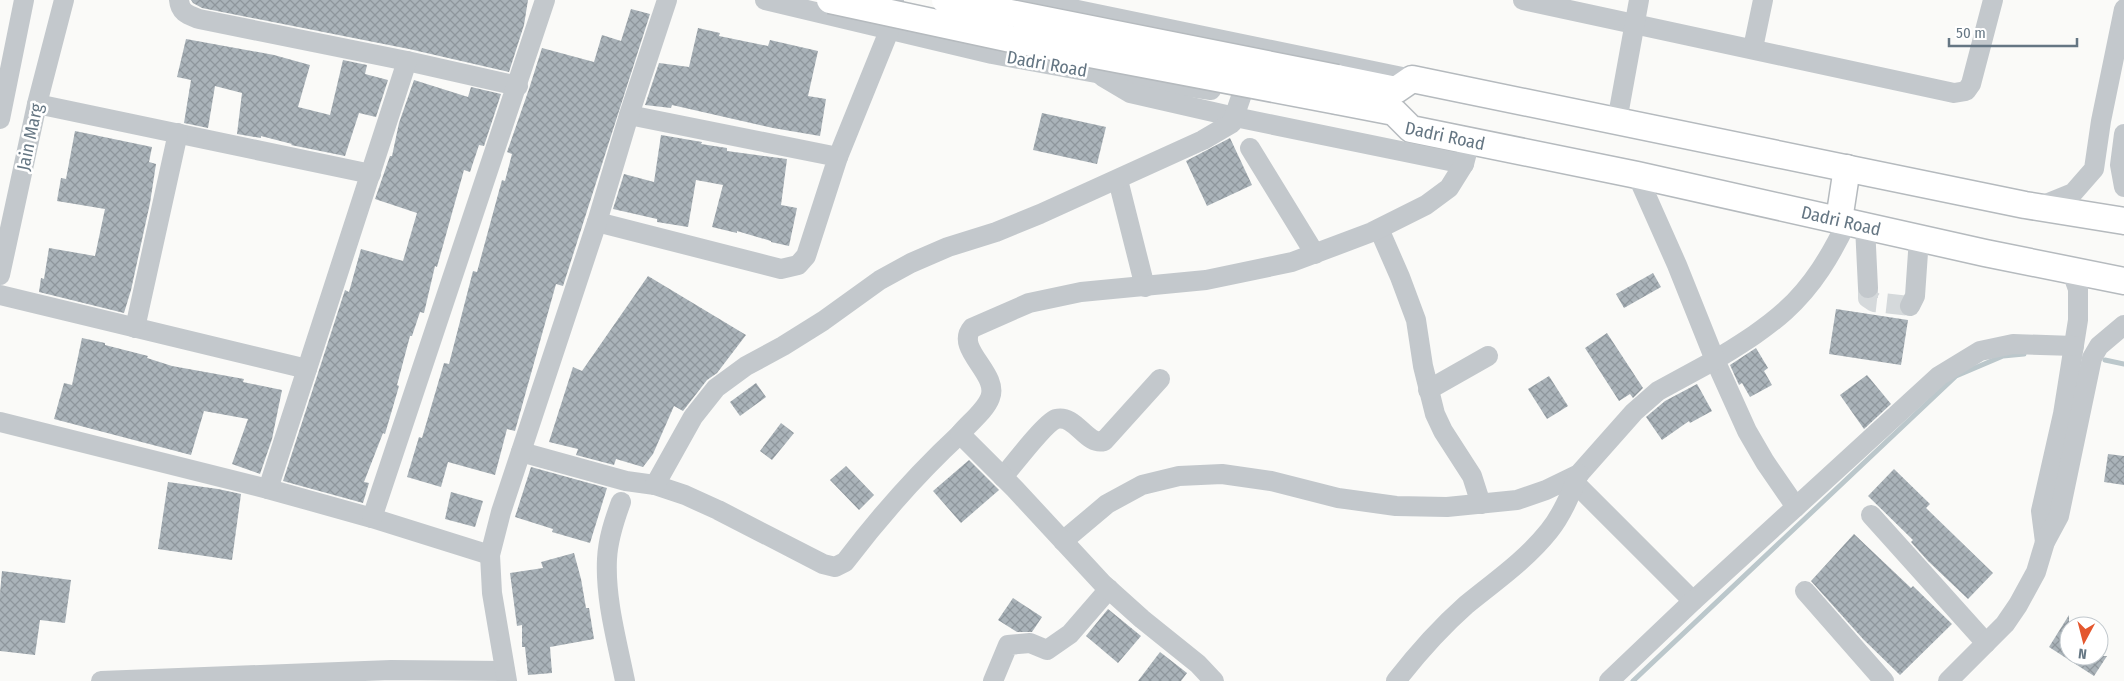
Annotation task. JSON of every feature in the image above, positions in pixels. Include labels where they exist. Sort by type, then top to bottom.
[{"type":"main road","points":[[830,0],[1011,39],[1337,90],[1396,90],[1412,79],[2025,205],[2124,221]]},
{"type":"main road","points":[[946,0],[1337,90],[1394,112],[1411,129]]},
{"type":"main road","name":"Dadri Road","points":[[1411,129],[1467,152],[1637,175],[1850,223],[2124,281]]},
{"type":"main road","points":[[1847,168],[1850,223]]},
{"type":"street","name":"Jain Marg","points":[[0,119],[24,0]]},
{"type":"street","name":"Jain Marg","points":[[0,276],[37,104],[64,0]]},
{"type":"street","points":[[179,0],[180,6],[186,14],[200,19],[408,61],[518,86]]},
{"type":"street","points":[[372,518],[518,86],[545,0]]},
{"type":"street","points":[[101,681],[391,675],[506,676],[492,593],[490,555],[501,512],[597,222],[629,115],[667,0]]},
{"type":"street","name":"Dadri Road","points":[[765,0],[973,50],[1096,73],[1242,94],[1411,129]]},
{"type":"street","points":[[597,222],[781,269],[798,265],[806,256],[838,157],[889,31],[894,0]]},
{"type":"street","points":[[1523,0],[1753,48],[1954,93],[1966,91],[1971,84],[1993,0]]},
{"type":"street","points":[[1617,121],[1639,0]]},
{"type":"street","points":[[1753,48],[1763,0]]},
{"type":"street","points":[[1041,63],[1039,2],[1412,79]]},
{"type":"street","points":[[2025,205],[2041,206],[2073,193],[2094,169],[2101,121],[2124,9]]},
{"type":"street","points":[[268,489],[408,61]]},
{"type":"street","points":[[521,452],[626,481],[655,486],[718,510],[823,564],[835,567],[845,562],[923,468],[960,434],[990,400],[992,391],[990,382],[969,346],[967,338],[972,328],[1029,303],[1081,292],[1206,280],[1292,262],[1315,254],[1379,229],[1426,205],[1449,188],[1467,152],[1235,117],[1130,93],[1096,73]]},
{"type":"street","points":[[655,486],[693,417],[716,388],[746,366],[783,346],[823,321],[880,280],[911,263],[948,247],[996,232],[1118,180],[1228,127],[1235,117],[1242,94]]},
{"type":"street","points":[[37,104],[371,174]]},
{"type":"street","points":[[629,115],[838,157]]},
{"type":"street","points":[[135,328],[178,133]]},
{"type":"street","points":[[2124,134],[2120,165],[2124,187]]},
{"type":"street","points":[[1250,148],[1315,254]]},
{"type":"street","points":[[1637,175],[1747,431],[1765,462],[1796,507]]},
{"type":"street","points":[[1118,180],[1145,287]]},
{"type":"street","points":[[1850,223],[1868,288]]},
{"type":"street","points":[[1396,681],[1422,649],[1457,614],[1523,558],[1549,531],[1566,504],[1577,479],[1634,412],[1658,391],[1715,360],[1786,310],[1813,280],[1850,223]]},
{"type":"street","points":[[1379,229],[1416,320],[1428,390],[1435,414],[1443,431],[1472,476],[1481,504]]},
{"type":"street","points":[[1910,306],[1915,296],[1919,238]]},
{"type":"street","points":[[2044,542],[2041,511],[2063,414],[2078,320],[2078,289],[2074,278],[2065,269]]},
{"type":"street","points":[[0,295],[307,369]]},
{"type":"street","points":[[1948,681],[2005,624],[2028,589],[2036,572],[2044,542],[2059,516],[2092,358],[2099,346],[2124,325]]},
{"type":"street","points":[[1609,681],[1693,601],[1939,376],[1980,351],[2013,344],[2074,346]]},
{"type":"street","points":[[1428,390],[1488,356]]},
{"type":"street","points":[[1003,477],[1046,426],[1056,419],[1065,419],[1073,423],[1094,441],[1104,441],[1160,380]]},
{"type":"street","points":[[0,422],[268,489],[372,518],[490,555]]},
{"type":"street","points":[[960,434],[1109,589],[1142,619],[1198,664],[1214,681]]},
{"type":"street","points":[[1063,541],[1106,504],[1142,485],[1179,476],[1222,474],[1270,481],[1338,498],[1396,506],[1447,507],[1518,500],[1577,479]]},
{"type":"street","points":[[1577,479],[1693,601]]},
{"type":"street","points":[[620,502],[611,532],[607,558],[608,588],[625,681]]},
{"type":"street","points":[[1871,515],[1986,643]]},
{"type":"street","points":[[993,681],[1008,645],[1030,643],[1047,650],[1070,634],[1109,589]]},
{"type":"street","points":[[1805,591],[1884,681]]},
{"type":"building","points":[[191,0],[528,0],[524,25],[509,72],[409,49],[202,8]]},
{"type":"building","points":[[631,9],[650,14],[563,286],[556,284],[515,431],[507,429],[495,475],[448,462],[441,487],[407,477],[419,437],[422,438],[444,363],[449,364],[473,271],[477,272],[502,180],[505,181],[512,154],[507,152],[542,48],[594,62],[602,35],[621,41]]},
{"type":"building","points":[[698,28],[720,33],[719,36],[768,46],[770,40],[818,51],[808,96],[826,99],[820,136],[773,128],[672,105],[671,108],[645,105],[659,63],[689,67]]},
{"type":"building","points":[[186,39],[274,55],[310,65],[298,107],[330,115],[343,60],[367,65],[365,74],[388,80],[376,117],[359,113],[345,156],[291,145],[261,136],[261,138],[237,134],[242,93],[215,86],[208,128],[184,123],[191,80],[177,77]]},
{"type":"building","points":[[414,80],[468,97],[471,87],[501,94],[484,146],[479,145],[470,172],[464,170],[437,267],[435,266],[424,313],[420,312],[412,336],[410,336],[397,385],[399,386],[385,434],[383,433],[364,482],[369,483],[363,503],[283,481],[345,290],[349,292],[361,249],[403,261],[417,213],[375,199],[390,156],[392,156],[399,123]]},
{"type":"building","points":[[1042,113],[1106,127],[1097,164],[1033,150]]},
{"type":"building","points":[[75,131],[152,147],[149,162],[156,164],[150,203],[131,290],[124,313],[39,292],[41,278],[44,279],[49,248],[95,256],[105,209],[57,201],[61,178],[66,179]]},
{"type":"building","points":[[661,135],[727,148],[727,151],[787,159],[781,205],[797,208],[789,246],[737,231],[737,233],[712,227],[723,185],[696,180],[688,227],[657,222],[657,219],[613,209],[624,174],[654,182]]},
{"type":"building","points":[[1230,138],[1252,185],[1207,206],[1186,161]]},
{"type":"building","points":[[1653,273],[1661,287],[1624,308],[1616,294]]},
{"type":"building","points":[[648,276],[746,335],[717,373],[707,380],[683,411],[674,406],[653,454],[643,467],[616,459],[614,465],[576,455],[578,449],[549,442],[573,367],[582,371]]},
{"type":"building","points":[[1836,309],[1908,320],[1901,365],[1829,354]]},
{"type":"building","points":[[1607,333],[1643,388],[1633,398],[1630,394],[1619,401],[1585,348]]},
{"type":"building","points":[[82,338],[148,356],[147,358],[172,366],[244,379],[243,382],[282,390],[272,439],[260,474],[232,464],[248,419],[204,411],[191,455],[54,419],[64,383],[72,385]]},
{"type":"building","points":[[1756,348],[1768,368],[1764,371],[1772,385],[1750,397],[1742,383],[1739,385],[1730,365]]},
{"type":"building","points":[[1867,375],[1891,404],[1864,429],[1840,395]]},
{"type":"building","points":[[1549,376],[1568,406],[1547,419],[1528,389]]},
{"type":"building","points":[[756,383],[766,397],[740,416],[730,402]]},
{"type":"building","points":[[1697,384],[1712,411],[1690,423],[1689,421],[1662,440],[1646,417],[1665,401]]},
{"type":"building","points":[[781,423],[794,433],[772,460],[760,451]]},
{"type":"building","points":[[2108,454],[2124,456],[2124,485],[2104,482]]},
{"type":"building","points":[[969,460],[999,490],[961,523],[933,491]]},
{"type":"building","points":[[846,466],[874,495],[859,510],[830,480]]},
{"type":"building","points":[[531,467],[607,488],[590,543],[552,532],[553,529],[515,517]]},
{"type":"building","points":[[1894,469],[1930,504],[1926,508],[1993,573],[1968,599],[1928,561],[1911,542],[1913,540],[1868,496]]},
{"type":"building","points":[[168,482],[241,494],[232,560],[158,549]]},
{"type":"building","points":[[451,492],[483,501],[475,527],[445,519]]},
{"type":"building","points":[[1854,534],[1911,588],[1913,586],[1952,624],[1900,675],[1863,639],[1811,581]]},
{"type":"building","points":[[574,553],[586,608],[589,608],[594,639],[550,647],[552,673],[528,675],[525,647],[522,647],[522,625],[517,626],[510,573],[543,568],[541,562]]},
{"type":"building","points":[[2,571],[71,580],[65,623],[40,620],[35,655],[0,651]]},
{"type":"building","points":[[1013,598],[1042,617],[1032,632],[1017,632],[998,620]]},
{"type":"building","points":[[1108,609],[1141,636],[1118,663],[1086,636]]},
{"type":"building","points":[[2059,631],[2059,653],[2049,647]]},
{"type":"building","points":[[1160,652],[1187,673],[1181,681],[1138,681]]},
{"type":"building","points":[[2078,666],[2100,666],[2094,676]]},
{"type":"waterway","points":[[1633,681],[1956,376],[2003,356],[2024,354]]},
{"type":"waterway","points":[[2105,360],[2124,364]]},
{"type":"tunnel","points":[[1868,288],[1868,298],[1874,302],[1910,306]]}]
